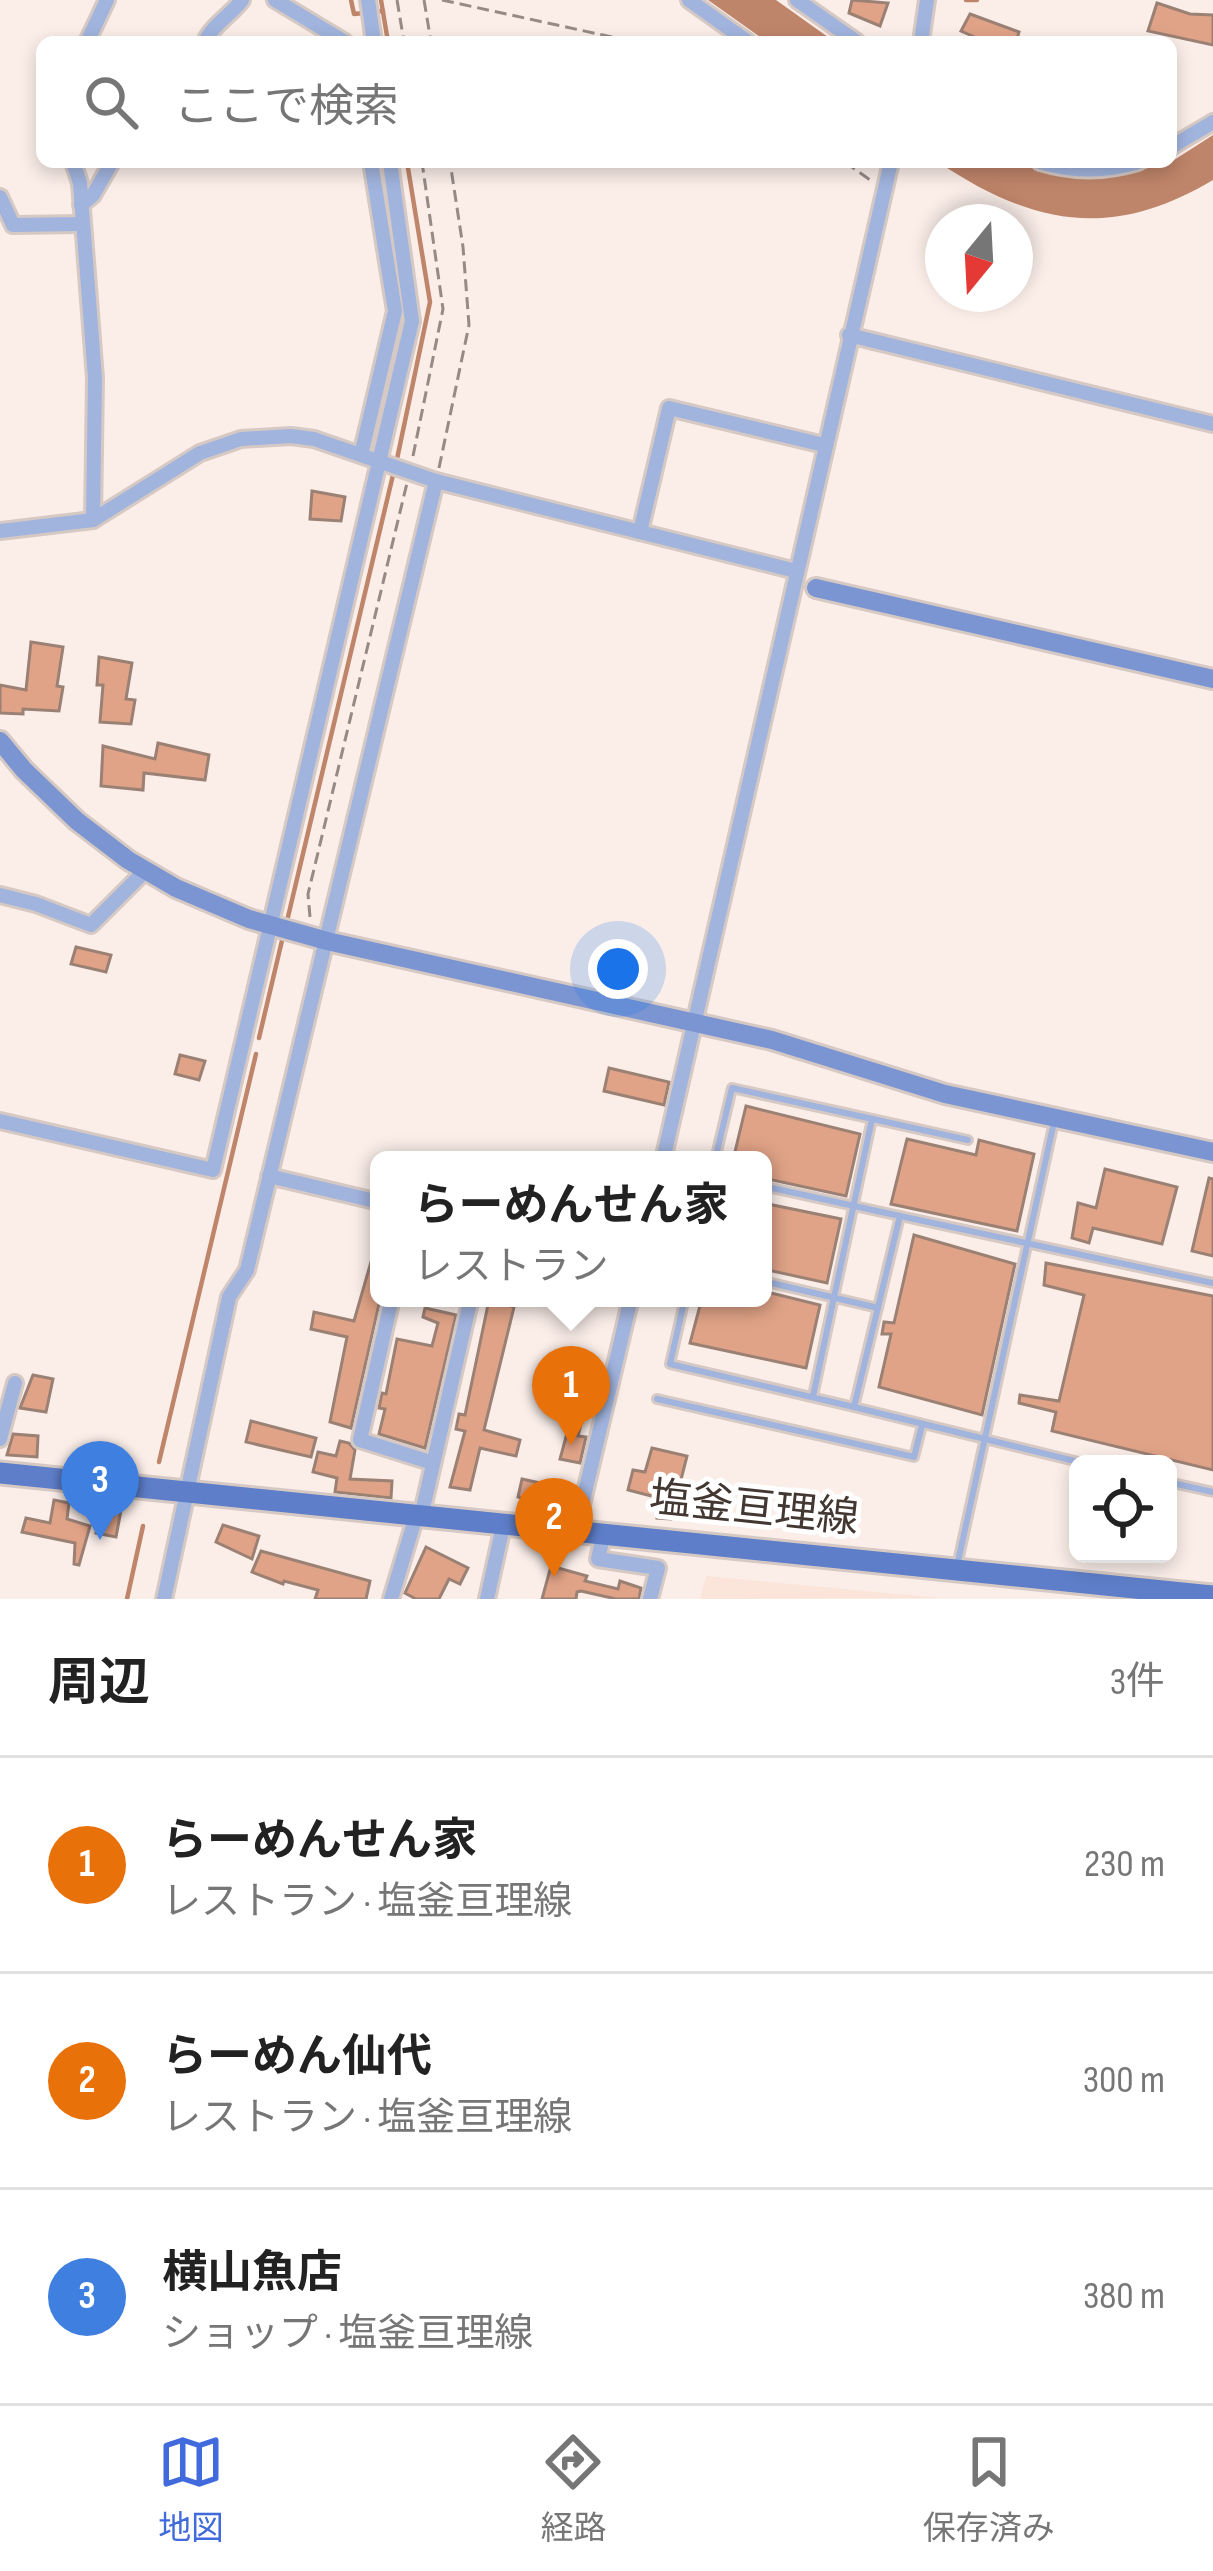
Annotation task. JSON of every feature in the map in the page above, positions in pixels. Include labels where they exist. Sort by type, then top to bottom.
[{"type":"main road","name":"塩釜亘理線","points":[[0,1473],[1213,1596]]},
{"type":"street","points":[[90,36],[107,0]]},
{"type":"street","points":[[208,36],[242,0]]},
{"type":"street","points":[[275,0],[335,36]]},
{"type":"street","points":[[689,0],[740,36]]},
{"type":"street","points":[[797,0],[848,36]]},
{"type":"street","points":[[922,36],[927,0]]},
{"type":"street","points":[[1177,143],[1213,122]]},
{"type":"street","points":[[75,168],[95,378],[93,520]]},
{"type":"street","points":[[81,205],[93,195],[109,168]]},
{"type":"street","points":[[361,455],[395,311],[372,168]]},
{"type":"street","points":[[0,1121],[212,1170],[274,926],[412,320],[391,168]]},
{"type":"street","points":[[666,1151],[890,168]]},
{"type":"street","points":[[0,197],[13,225],[82,224]]},
{"type":"street","points":[[849,335],[1213,424]]},
{"type":"street","points":[[640,532],[669,407],[824,445]]},
{"type":"street","points":[[0,531],[93,520],[200,453],[241,439],[291,436],[436,482],[796,571]]},
{"type":"street","points":[[164,1599],[230,1297],[247,1270],[436,482]]},
{"type":"street","points":[[816,588],[1213,679]]},
{"type":"street","points":[[0,741],[77,821],[145,871],[209,904],[327,940],[772,1040],[945,1094],[1213,1152]]},
{"type":"street","points":[[0,895],[91,925],[145,871]]},
{"type":"street","points":[[269,1176],[370,1200]]},
{"type":"street","points":[[390,1307],[360,1440],[434,1463]]},
{"type":"street","points":[[391,1599],[434,1463],[469,1307]]},
{"type":"street","points":[[577,1530],[629,1307]]},
{"type":"street","points":[[0,1439],[15,1383]]},
{"type":"street","points":[[487,1599],[503,1526]]},
{"type":"street","points":[[604,1533],[598,1559],[658,1568],[650,1599]]},
{"type":"lane","points":[[718,1151],[732,1088],[968,1140]]},
{"type":"lane","points":[[957,1569],[1055,1117]]},
{"type":"lane","points":[[813,1396],[872,1119]]},
{"type":"lane","points":[[772,1188],[1213,1283]]},
{"type":"lane","points":[[854,1407],[900,1216]]},
{"type":"lane","points":[[772,1283],[878,1307]]},
{"type":"lane","points":[[683,1307],[670,1364],[1069,1460]]},
{"type":"lane","points":[[657,1399],[914,1457],[922,1425]]},
{"type":"lane","points":[[1177,1484],[1213,1492]]},
{"type":"path","points":[[398,0],[403,36]]},
{"type":"path","points":[[424,0],[430,36]]},
{"type":"path","points":[[442,0],[607,36]]},
{"type":"path","points":[[304,934],[310,918],[308,894],[410,472],[443,309],[423,168]]},
{"type":"path","points":[[436,482],[470,325],[451,168]]},
{"type":"path","points":[[853,168],[884,190]]},
{"type":"shaded area","points":[[708,0],[776,0],[827,36],[759,36]]},
{"type":"shaded area","points":[[1213,135],[1213,180],[1140,212],[1072,218],[1006,200],[948,168],[1033,168],[1066,177],[1114,177],[1148,168],[1177,168],[1177,158]]},
{"type":"shaded area","points":[[706,1576],[940,1598],[700,1599]]},
{"type":"building","points":[[852,0],[888,3],[880,26],[849,13]]},
{"type":"building","points":[[1157,3],[1190,14],[1213,15],[1213,45],[1148,31]]},
{"type":"building","points":[[970,14],[1019,32],[1018,36],[972,36],[961,31]]},
{"type":"building","points":[[312,491],[345,497],[341,521],[310,519]]},
{"type":"building","points":[[31,642],[63,647],[59,711],[0,713],[0,685],[26,690]]},
{"type":"building","points":[[99,657],[132,663],[126,699],[135,700],[131,724],[100,722]]},
{"type":"building","points":[[158,743],[209,755],[205,780],[144,773],[143,790],[101,786],[103,746],[155,759]]},
{"type":"building","points":[[76,947],[111,955],[106,972],[71,964]]},
{"type":"building","points":[[180,1055],[205,1061],[199,1080],[175,1074]]},
{"type":"building","points":[[609,1068],[669,1082],[664,1105],[604,1091]]},
{"type":"building","points":[[746,1106],[860,1134],[846,1196],[772,1180],[772,1151],[735,1151]]},
{"type":"building","points":[[907,1139],[976,1155],[979,1140],[1034,1154],[1017,1231],[891,1204]]},
{"type":"building","points":[[1105,1169],[1177,1187],[1162,1244],[1093,1228],[1089,1243],[1072,1238],[1078,1203],[1096,1208]]},
{"type":"building","points":[[1209,1178],[1213,1179],[1213,1256],[1192,1251]]},
{"type":"building","points":[[772,1205],[841,1219],[827,1283],[772,1271]]},
{"type":"building","points":[[914,1235],[1015,1264],[982,1415],[879,1387],[891,1334],[882,1334],[884,1322],[894,1323]]},
{"type":"building","points":[[1046,1263],[1213,1296],[1213,1470],[1177,1461],[1177,1455],[1151,1455],[1052,1431],[1056,1412],[1019,1403],[1020,1395],[1059,1401],[1084,1295],[1044,1285]]},
{"type":"building","points":[[370,1265],[370,1307],[378,1307],[351,1428],[330,1422],[347,1337],[311,1329],[314,1312],[354,1321]]},
{"type":"building","points":[[772,1293],[820,1305],[806,1368],[690,1343],[700,1307],[772,1307]]},
{"type":"building","points":[[488,1307],[514,1307],[484,1430],[520,1440],[516,1456],[480,1448],[470,1490],[450,1487],[465,1431],[456,1429],[459,1414],[465,1415]]},
{"type":"building","points":[[425,1308],[456,1315],[425,1448],[379,1434],[385,1409],[379,1408],[397,1339],[432,1346],[438,1323],[423,1317]]},
{"type":"building","points":[[33,1375],[53,1379],[46,1412],[20,1408]]},
{"type":"building","points":[[251,1421],[316,1438],[311,1457],[246,1442]]},
{"type":"building","points":[[570,1422],[581,1424],[578,1436],[586,1437],[580,1463],[560,1459]]},
{"type":"building","points":[[13,1434],[38,1436],[37,1457],[7,1455]]},
{"type":"building","points":[[340,1441],[355,1450],[350,1479],[392,1481],[391,1498],[335,1492],[337,1478],[313,1472],[318,1452],[336,1456]]},
{"type":"building","points":[[652,1448],[687,1456],[671,1519],[657,1518],[659,1498],[628,1490],[633,1470],[645,1472]]},
{"type":"building","points":[[522,1479],[549,1485],[544,1505],[518,1497]]},
{"type":"building","points":[[54,1500],[69,1503],[67,1519],[90,1526],[79,1565],[74,1564],[75,1543],[22,1532],[26,1518],[50,1523]]},
{"type":"building","points":[[103,1501],[122,1505],[116,1537],[96,1533]]},
{"type":"building","points":[[223,1525],[259,1536],[252,1559],[216,1542]]},
{"type":"building","points":[[426,1547],[468,1568],[460,1584],[449,1579],[439,1599],[416,1599],[405,1593]]},
{"type":"building","points":[[261,1551],[370,1581],[366,1599],[315,1599],[318,1590],[252,1572]]},
{"type":"building","points":[[551,1566],[587,1576],[585,1581],[618,1589],[620,1581],[641,1588],[639,1599],[581,1591],[576,1599],[542,1599]]},
{"type":"waterway","points":[[351,0],[354,14],[383,11]]},
{"type":"waterway","points":[[381,0],[387,36]]},
{"type":"waterway","points":[[966,0],[977,0]]},
{"type":"waterway","points":[[397,459],[430,302],[408,168]]},
{"type":"waterway","points":[[287,921],[393,475]]},
{"type":"waterway","points":[[259,1038],[284,932]]},
{"type":"waterway","points":[[159,1462],[256,1054]]},
{"type":"waterway","points":[[127,1599],[143,1526]]},
{"type":"place","name":"らーめんせん家","points":[[571,1445]]},
{"type":"place","name":"横山魚店","points":[[100,1540]]},
{"type":"place","name":"らーめん仙代","points":[[554,1577]]}]
